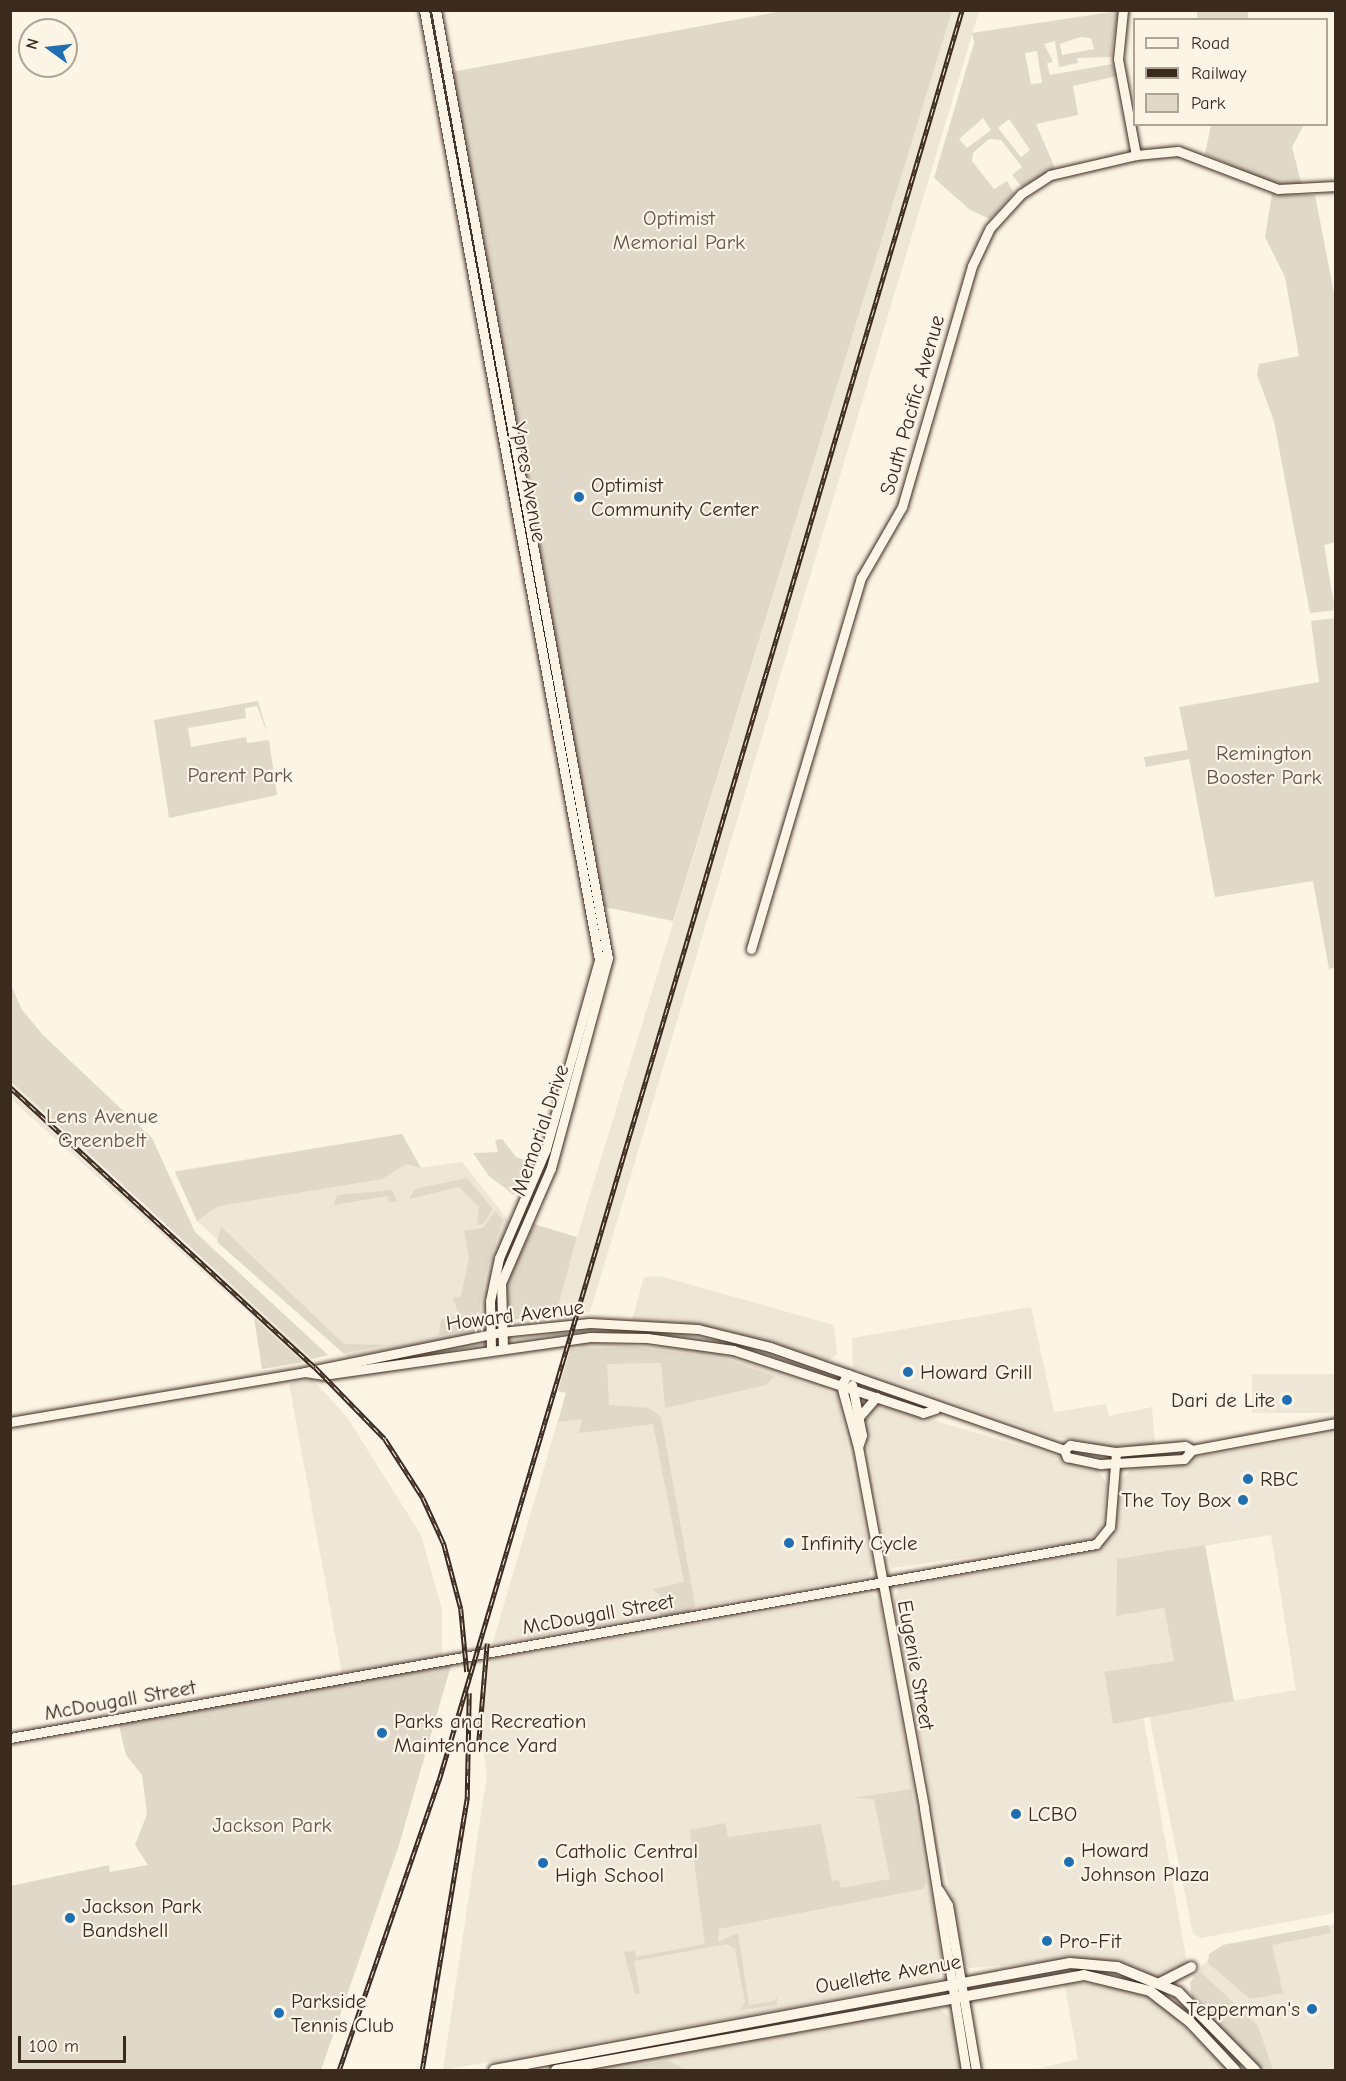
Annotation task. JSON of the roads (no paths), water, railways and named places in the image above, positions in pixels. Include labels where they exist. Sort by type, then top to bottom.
[{"type":"main road","name":"Ypres Avenue","points":[[424,10],[604,959]]},
{"type":"main road","name":"Ypres Avenue","points":[[436,10],[604,959]]},
{"type":"main road","points":[[1123,10],[1118,58],[1136,155]]},
{"type":"main road","name":"South Pacific Avenue","points":[[751,949],[861,578],[902,507],[972,266],[990,228],[1021,194],[1050,175],[1136,155],[1178,151],[1278,189],[1335,186]]},
{"type":"main road","name":"Memorial Drive","points":[[503,1347],[501,1283],[551,1167],[604,959]]},
{"type":"main road","name":"Memorial Drive","points":[[491,1348],[490,1334],[499,1258],[546,1149],[604,959]]},
{"type":"main road","name":"Howard Avenue","points":[[10,1422],[305,1372],[501,1332],[590,1323],[698,1329],[848,1374],[935,1409],[1064,1450],[1067,1457],[1115,1466],[1184,1459],[1192,1450],[1335,1423]]},
{"type":"main road","name":"Howard Avenue","points":[[305,1372],[323,1375],[491,1348],[590,1337],[695,1343],[841,1385],[923,1413],[935,1409]]},
{"type":"main road","points":[[841,1385],[848,1374]]},
{"type":"main road","name":"Eugenie Street","points":[[848,1374],[858,1418],[858,1447]]},
{"type":"main road","name":"Eugenie Street","points":[[841,1385],[858,1447],[957,1981],[966,2070]]},
{"type":"main road","points":[[858,1418],[876,1397]]},
{"type":"main road","name":"Howard Avenue","points":[[1064,1450],[1070,1444],[1116,1452],[1185,1446],[1192,1450]]},
{"type":"main road","name":"McDougall Street","points":[[10,1738],[1096,1544],[1110,1527],[1116,1452]]},
{"type":"main road","name":"Ouellette Avenue","points":[[494,2070],[957,1981],[1070,1963],[1117,1967],[1160,1983],[1210,2020],[1255,2070]]},
{"type":"main road","points":[[1160,1983],[1191,1966]]},
{"type":"main road","name":"Ouellette Avenue","points":[[555,2070],[1060,1977],[1130,1984],[1171,2005],[1235,2070]]},
{"type":"main road","name":"Eugenie Street","points":[[959,1996],[976,2070]]},
{"type":"railway","points":[[339,2070],[439,1780],[962,10]]},
{"type":"railway","points":[[10,1087],[315,1367],[385,1439],[423,1498],[444,1544],[461,1609],[467,1672]]},
{"type":"railway","points":[[478,1748],[487,1643]]},
{"type":"railway","points":[[422,2070],[467,1797],[469,1693]]},
{"type":"place","name":"Optimist Community Center","points":[[579,497]]},
{"type":"place","name":"Howard Grill","points":[[908,1372]]},
{"type":"place","name":"Dari de Lite","points":[[1287,1400]]},
{"type":"place","name":"RBC","points":[[1248,1479]]},
{"type":"place","name":"The Toy Box","points":[[1243,1500]]},
{"type":"place","name":"Infinity Cycle","points":[[789,1543]]},
{"type":"place","name":"Parks and Recreation Maintenance Yard","points":[[382,1733]]},
{"type":"place","name":"LCBO","points":[[1016,1814]]},
{"type":"place","name":"Howard Johnson Plaza","points":[[1069,1862]]},
{"type":"place","name":"Catholic Central High School","points":[[543,1863]]},
{"type":"place","name":"Jackson Park Bandshell","points":[[70,1918]]},
{"type":"place","name":"Pro-Fit","points":[[1047,1941]]},
{"type":"place","name":"Tepperman's","points":[[1312,2009]]},
{"type":"place","name":"Parkside Tennis Club","points":[[279,2013]]},
{"type":"park label","name":"Optimist Memorial Park","points":[[679,230]]},
{"type":"park label","name":"Remington Booster Park","points":[[1264,765]]},
{"type":"park label","name":"Parent Park","points":[[240,775]]},
{"type":"park label","name":"Lens Avenue Greenbelt","points":[[102,1128]]},
{"type":"park label","name":"Jackson Park","points":[[272,1825]]}]
